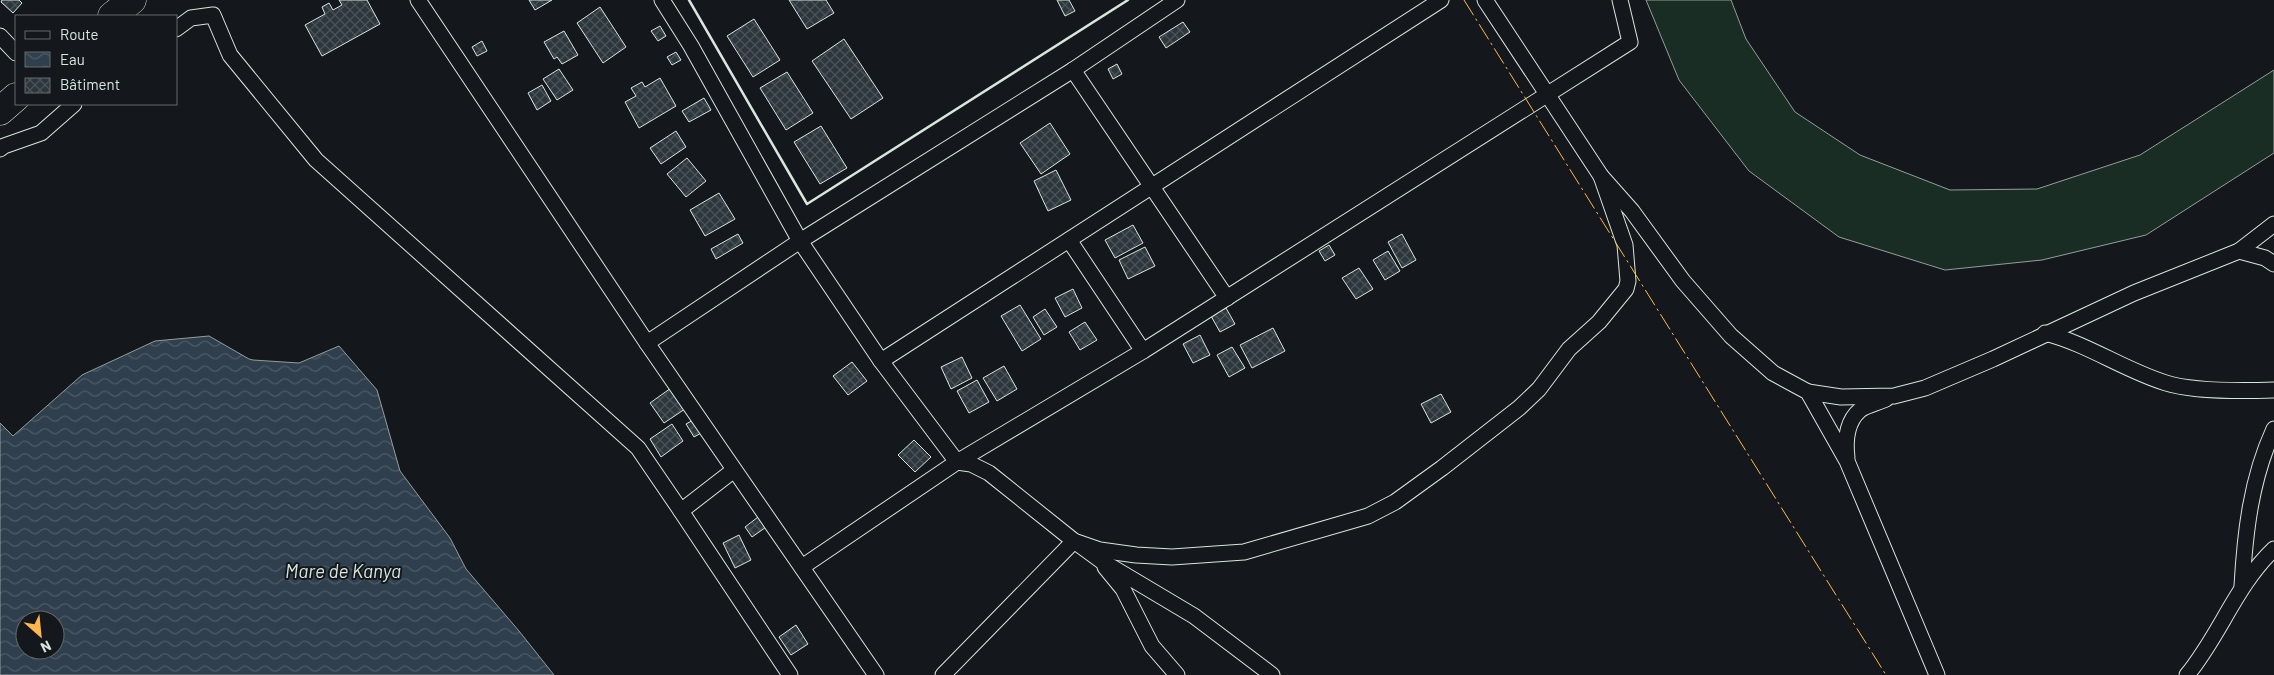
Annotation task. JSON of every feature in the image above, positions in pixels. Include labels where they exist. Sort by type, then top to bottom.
[{"type":"highway","points":[[113,15],[132,0]]},
{"type":"highway","points":[[0,111],[15,98]]},
{"type":"street","points":[[418,0],[647,344],[876,675]]},
{"type":"street","points":[[662,0],[691,46],[800,241],[881,361],[957,462],[971,464],[989,473],[1074,542],[1100,560],[1194,616],[1272,675]]},
{"type":"street","points":[[647,344],[800,241],[1073,70],[1177,0]]},
{"type":"street","points":[[881,361],[1440,0]]},
{"type":"street","points":[[1486,0],[1601,176],[1632,211],[1683,280],[1731,336],[1774,373],[1808,392],[1842,397],[1894,396]]},
{"type":"street","points":[[802,567],[957,462],[1143,351],[1630,42],[1620,0]]},
{"type":"street","points":[[178,28],[191,18],[214,7],[230,55],[316,160],[638,448],[790,675]]},
{"type":"street","points":[[0,36],[15,52]]},
{"type":"street","points":[[1073,70],[1226,298]]},
{"type":"street","points":[[0,149],[41,133],[73,105]]},
{"type":"street","points":[[1074,542],[1100,550],[1172,558],[1244,552],[1368,516],[1395,502],[1519,408],[1539,390],[1569,349],[1599,322],[1626,289],[1628,281],[1625,245],[1601,176]]},
{"type":"street","points":[[1848,462],[1845,440],[1849,426],[1860,410],[1894,396],[1925,388],[1993,359],[2045,333],[2238,251],[2274,224]]},
{"type":"street","points":[[1069,240],[1143,351]]},
{"type":"street","points":[[2238,251],[2265,258],[2274,264]]},
{"type":"street","points":[[2045,333],[2066,339],[2167,384],[2203,389],[2274,390]]},
{"type":"street","points":[[1808,392],[1848,462],[1937,675]]},
{"type":"street","points":[[2242,586],[2248,513],[2257,475],[2274,429]]},
{"type":"street","points":[[681,511],[734,470]]},
{"type":"street","points":[[943,675],[1074,542]]},
{"type":"street","points":[[2187,675],[2198,661],[2242,586],[2260,562],[2274,549]]},
{"type":"street","points":[[1100,560],[1123,590],[1152,646],[1177,675]]},
{"type":"green space","points":[[1646,0],[1731,0],[1746,39],[1795,112],[1860,155],[1950,190],[2037,189],[2140,155],[2274,70],[2274,153],[2146,235],[2042,260],[1945,270],[1839,237],[1749,171],[1679,80]]},
{"type":"water","name":"Mare de Kanya","points":[[209,336],[249,359],[299,363],[339,346],[377,390],[400,471],[450,538],[466,569],[554,675],[0,675],[0,423],[13,436],[82,375],[155,341]]},
{"type":"building","points":[[2,0],[19,0],[22,3],[13,13],[1,2]]},
{"type":"building","points":[[339,0],[367,0],[380,24],[322,56],[305,25],[325,14],[322,7],[329,3],[333,10],[342,5]]},
{"type":"building","points":[[529,0],[552,0],[535,10]]},
{"type":"building","points":[[789,0],[826,0],[834,13],[807,29]]},
{"type":"building","points":[[1057,0],[1069,0],[1075,11],[1065,16]]},
{"type":"building","points":[[600,7],[626,47],[603,63],[577,23]]},
{"type":"building","points":[[754,19],[780,60],[753,77],[727,36]]},
{"type":"building","points":[[1183,22],[1190,32],[1166,48],[1159,37]]},
{"type":"building","points":[[660,26],[666,36],[658,41],[651,31]]},
{"type":"building","points":[[564,31],[578,55],[562,64],[557,57],[554,59],[544,42]]},
{"type":"building","points":[[844,39],[883,98],[851,119],[812,61]]},
{"type":"building","points":[[482,41],[487,51],[477,56],[472,47]]},
{"type":"building","points":[[676,52],[681,60],[672,65],[667,57]]},
{"type":"building","points":[[1117,64],[1122,74],[1113,79],[1108,69]]},
{"type":"building","points":[[559,69],[573,90],[557,100],[543,79]]},
{"type":"building","points":[[787,72],[813,113],[786,130],[760,88]]},
{"type":"building","points":[[660,78],[676,106],[639,128],[625,102],[636,96],[631,88],[642,82],[645,87]]},
{"type":"building","points":[[542,85],[551,101],[537,110],[528,93]]},
{"type":"building","points":[[704,98],[711,110],[689,122],[682,111]]},
{"type":"building","points":[[1050,123],[1070,154],[1041,174],[1020,143]]},
{"type":"building","points":[[821,126],[847,168],[820,184],[794,142]]},
{"type":"building","points":[[676,131],[686,147],[661,164],[650,148]]},
{"type":"building","points":[[687,158],[706,181],[686,197],[667,174]]},
{"type":"building","points":[[1056,170],[1071,200],[1048,211],[1034,181]]},
{"type":"building","points":[[719,193],[735,219],[705,236],[690,210]]},
{"type":"building","points":[[1133,225],[1143,243],[1115,258],[1105,240]]},
{"type":"building","points":[[738,234],[743,243],[716,259],[711,249]]},
{"type":"building","points":[[1402,234],[1416,260],[1402,268],[1388,242]]},
{"type":"building","points":[[1329,245],[1335,255],[1325,261],[1319,251]]},
{"type":"building","points":[[1145,247],[1155,266],[1128,279],[1119,260]]},
{"type":"building","points":[[1388,251],[1400,271],[1385,280],[1373,260]]},
{"type":"building","points":[[1359,268],[1373,289],[1356,299],[1342,278]]},
{"type":"building","points":[[1073,289],[1082,308],[1065,317],[1055,298]]},
{"type":"building","points":[[1020,305],[1041,339],[1022,351],[1001,316]]},
{"type":"building","points":[[1226,308],[1235,324],[1220,332],[1211,316]]},
{"type":"building","points":[[1045,309],[1057,327],[1044,335],[1033,317]]},
{"type":"building","points":[[1085,322],[1097,340],[1080,350],[1069,332]]},
{"type":"building","points":[[1273,328],[1285,351],[1252,368],[1240,345]]},
{"type":"building","points":[[1200,335],[1210,355],[1193,363],[1183,344]]},
{"type":"building","points":[[1232,347],[1245,368],[1229,377],[1217,355]]},
{"type":"building","points":[[962,357],[972,378],[951,389],[941,367]]},
{"type":"building","points":[[852,362],[867,381],[848,395],[833,376]]},
{"type":"building","points":[[1004,366],[1017,389],[997,401],[983,378]]},
{"type":"building","points":[[977,380],[989,402],[969,413],[957,391]]},
{"type":"building","points":[[671,388],[685,409],[664,423],[650,403]]},
{"type":"building","points":[[1441,394],[1451,412],[1431,423],[1421,404]]},
{"type":"building","points":[[695,419],[703,432],[694,437],[686,424]]},
{"type":"building","points":[[672,424],[683,441],[661,457],[650,439]]},
{"type":"building","points":[[914,440],[931,457],[915,472],[898,455]]},
{"type":"building","points":[[762,514],[769,525],[752,537],[745,527]]},
{"type":"building","points":[[739,535],[751,560],[735,568],[723,543]]},
{"type":"building","points":[[796,625],[808,644],[791,655],[779,637]]},
{"type":"wall","points":[[689,0],[807,204],[1128,0]]},
{"type":"power","points":[[1464,0],[1886,675]]}]
